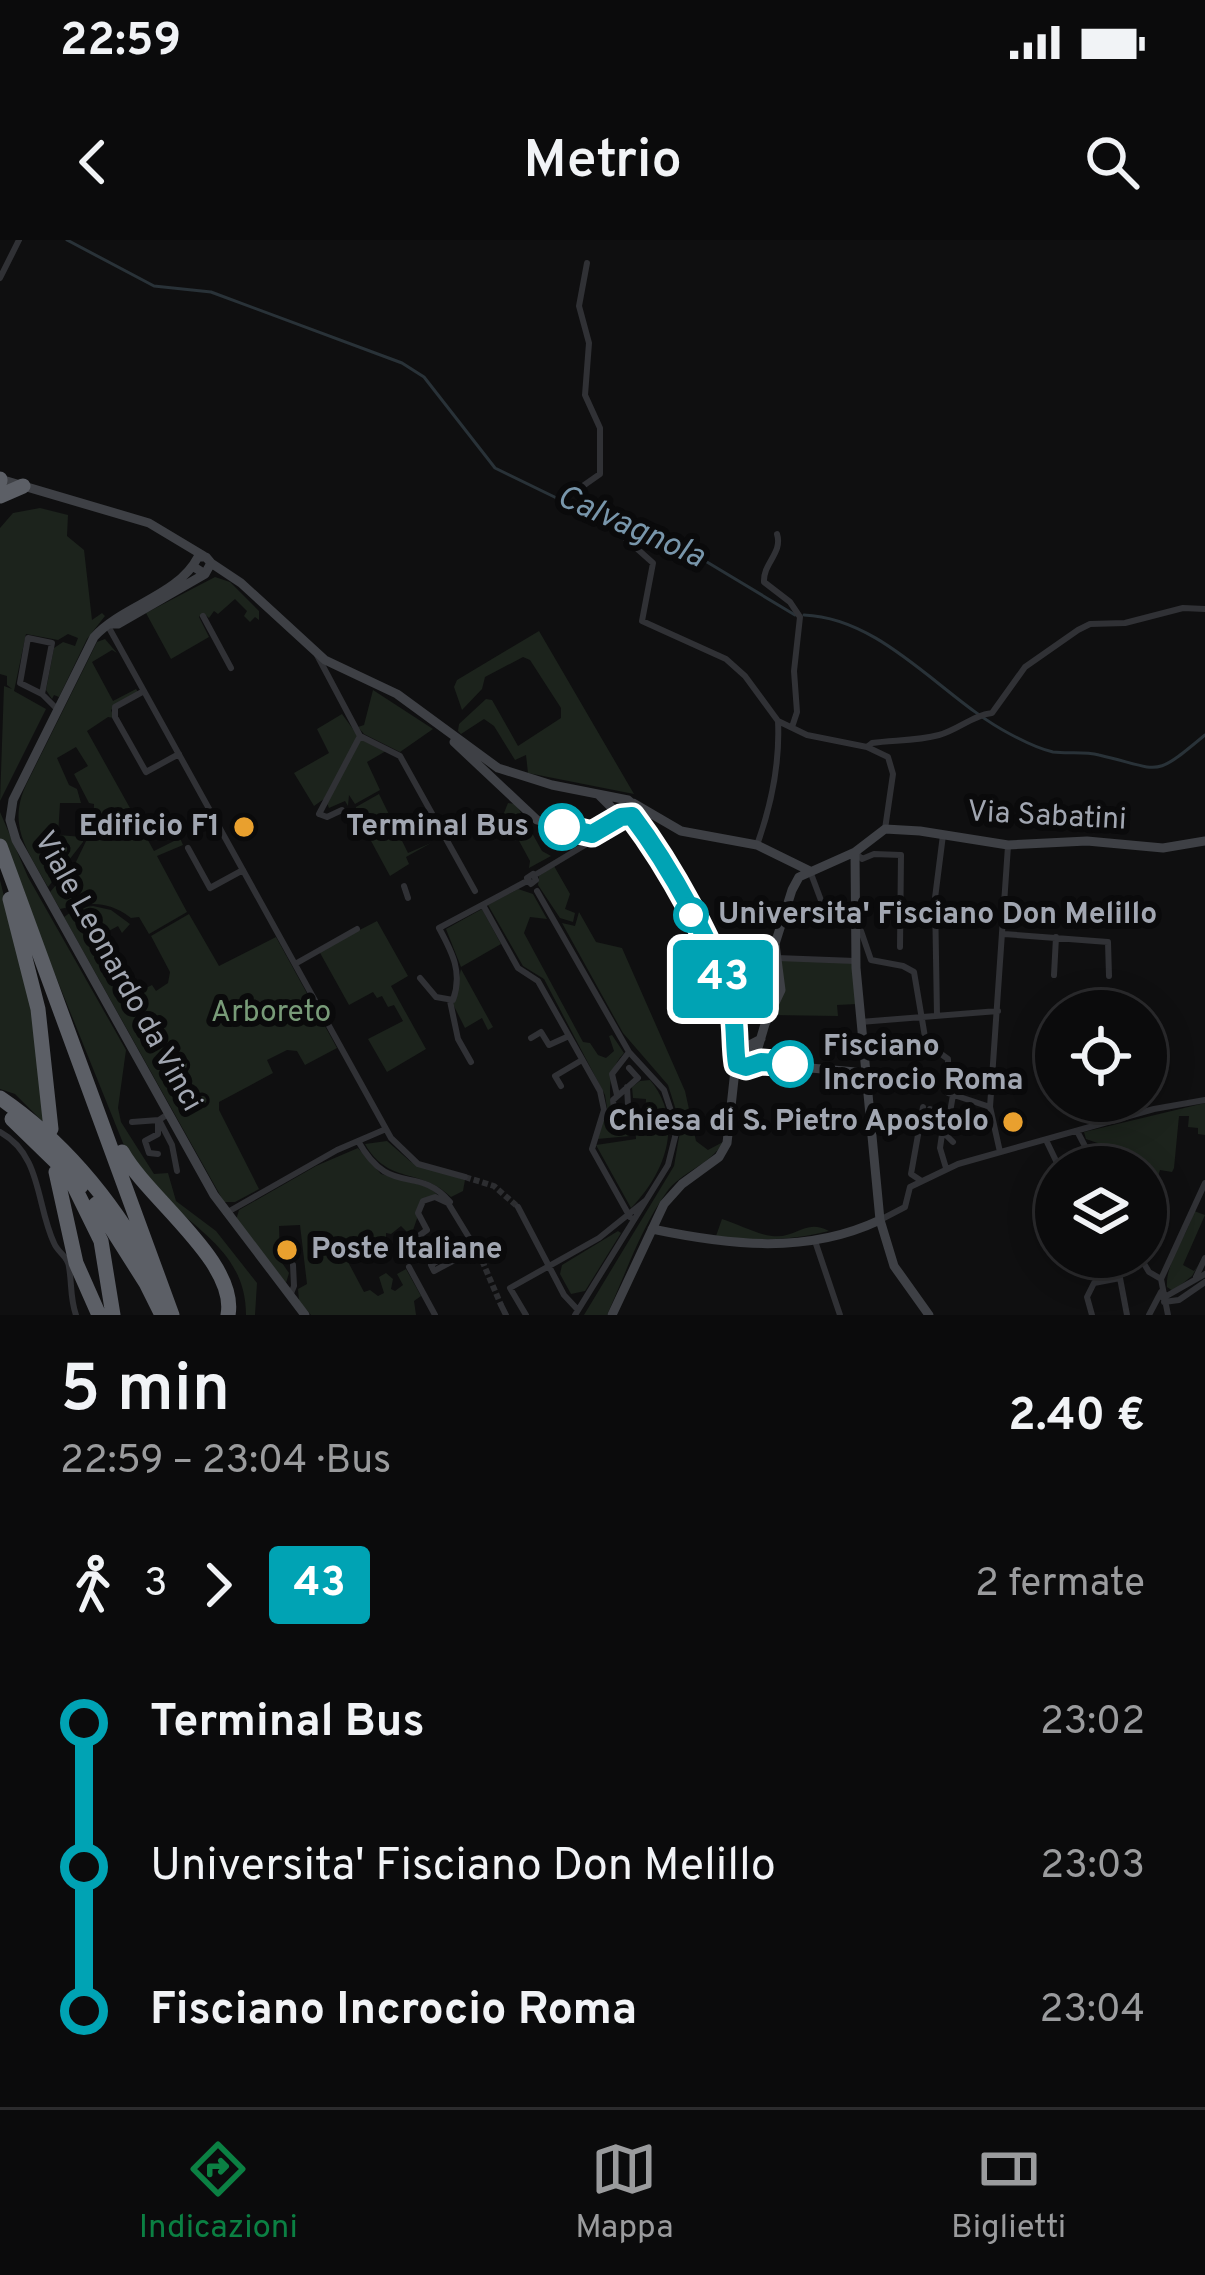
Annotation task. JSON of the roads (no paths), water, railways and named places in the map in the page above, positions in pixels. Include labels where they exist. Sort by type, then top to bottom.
[{"type":"highway","points":[[0,496],[23,486]]},
{"type":"highway","points":[[0,846],[172,1315]]},
{"type":"highway","points":[[0,867],[38,1009],[51,1129]]},
{"type":"highway","points":[[50,978],[124,1157],[142,1184],[214,1262],[226,1284],[228,1315]]},
{"type":"highway","points":[[0,1098],[71,1159],[118,1216],[172,1315]]},
{"type":"highway","points":[[0,1110],[59,1161],[105,1216],[162,1315]]},
{"type":"highway","points":[[22,1127],[86,1204],[101,1241],[113,1315]]},
{"type":"highway","points":[[56,1172],[76,1263],[99,1315]]},
{"type":"street","points":[[0,278],[20,240]]},
{"type":"street","points":[[587,262],[579,306],[589,343],[585,395],[600,428],[600,473],[580,488],[652,563],[642,621],[726,659],[745,676],[778,721],[771,801],[757,845]]},
{"type":"street","points":[[0,480],[149,524],[186,547],[203,566],[228,573],[315,653],[397,694],[498,768],[598,795],[625,809],[656,816],[681,831],[757,845],[810,871],[822,903],[861,931],[872,960],[914,972],[926,1043],[941,1051],[950,1070],[948,1093],[991,1107]]},
{"type":"street","points":[[777,534],[779,548],[766,567],[764,582],[799,615],[794,671],[797,712],[792,727]]},
{"type":"street","points":[[203,566],[114,617],[109,625],[386,1129],[418,1164],[465,1177]]},
{"type":"street","points":[[867,747],[936,736],[999,707],[1025,668],[1090,624],[1125,623],[1183,608],[1205,609]]},
{"type":"street","points":[[203,616],[232,668]]},
{"type":"street","name":"Viale Leonardo da Vinci","points":[[109,625],[94,637],[13,800],[12,832],[161,1118],[305,1315]]},
{"type":"street","points":[[42,694],[52,643],[28,638],[20,682],[58,710]]},
{"type":"street","points":[[315,653],[360,736],[400,756],[475,891]]},
{"type":"street","points":[[144,692],[113,711],[146,772],[179,754]]},
{"type":"street","points":[[734,1087],[752,1063],[781,991],[778,931],[791,890],[799,877],[852,853],[885,830],[893,774],[888,757],[867,747],[818,737],[778,721]]},
{"type":"street","points":[[448,732],[461,752],[537,820],[599,833]]},
{"type":"street","points":[[342,810],[327,817],[319,814],[360,736]]},
{"type":"street","points":[[450,1001],[458,979],[455,958],[439,928],[533,882],[596,839],[625,809]]},
{"type":"street","points":[[625,809],[654,848],[717,964],[734,1019],[741,1067],[752,1063],[913,1077]]},
{"type":"street","points":[[654,848],[656,816]]},
{"type":"street","name":"Via Sabatini","points":[[885,830],[1008,844],[1087,841],[1163,848],[1205,841]]},
{"type":"street","points":[[937,1016],[935,898],[943,835]]},
{"type":"street","points":[[1000,1152],[991,1107],[1008,844]]},
{"type":"street","points":[[188,848],[210,888],[243,870]]},
{"type":"street","points":[[852,853],[855,961],[880,1220],[894,1266],[929,1315]]},
{"type":"street","points":[[852,853],[862,859],[874,854],[901,855],[900,947]]},
{"type":"street","points":[[518,1207],[577,1312],[668,1165],[677,1129],[664,1090],[629,1052],[533,882]]},
{"type":"street","points":[[404,886],[408,898]]},
{"type":"street","points":[[482,904],[518,968],[538,981],[605,1105],[592,1149],[629,1218],[625,1238]]},
{"type":"street","points":[[295,964],[357,929]]},
{"type":"street","points":[[1004,934],[1108,942],[1108,976]]},
{"type":"street","points":[[1054,975],[1056,937]]},
{"type":"street","points":[[777,958],[855,961]]},
{"type":"street","points":[[420,978],[431,994],[450,1001]]},
{"type":"street","points":[[450,1001],[461,1045],[471,1062]]},
{"type":"street","points":[[860,1022],[998,1011]]},
{"type":"street","points":[[531,1038],[541,1032],[549,1046],[568,1036]]},
{"type":"street","points":[[612,1315],[673,1192],[710,1165],[727,1143],[741,1053],[761,1039]]},
{"type":"street","points":[[620,1126],[615,1122],[613,1071],[629,1052]]},
{"type":"street","points":[[741,1053],[752,1063]]},
{"type":"street","points":[[561,1086],[555,1076],[582,1060]]},
{"type":"street","points":[[616,1095],[638,1078],[629,1068]]},
{"type":"street","points":[[627,1087],[628,1105]]},
{"type":"street","points":[[953,1095],[946,1135],[953,1142]]},
{"type":"street","points":[[652,1229],[778,1246],[815,1241],[905,1207],[910,1187],[946,1168],[1154,1109],[1205,1100]]},
{"type":"street","points":[[920,1180],[911,1174],[910,1164],[927,1108],[945,1114],[940,1148],[946,1168]]},
{"type":"street","points":[[132,1122],[161,1118]]},
{"type":"street","points":[[158,1154],[149,1153],[145,1141],[158,1134],[161,1118]]},
{"type":"street","points":[[161,1118],[177,1171]]},
{"type":"street","points":[[226,1213],[386,1129]]},
{"type":"street","points":[[1077,1131],[1085,1146]]},
{"type":"street","points":[[0,1132],[22,1149],[32,1167],[53,1242],[69,1263],[76,1315]]},
{"type":"street","points":[[1046,1140],[1049,1146]]},
{"type":"street","points":[[358,1141],[383,1173],[436,1187],[455,1210]]},
{"type":"street","points":[[1168,1315],[1161,1279],[1205,1183]]},
{"type":"street","points":[[526,1315],[510,1288],[629,1218],[651,1195]]},
{"type":"street","points":[[435,1197],[448,1203],[473,1244],[478,1241],[481,1246],[435,1270],[431,1265],[436,1262],[420,1235],[427,1230],[418,1213],[423,1201],[435,1197]]},
{"type":"street","points":[[815,1241],[840,1315]]},
{"type":"street","points":[[1194,1280],[1203,1262]]},
{"type":"street","points":[[290,1296],[293,1265]]},
{"type":"street","points":[[409,1267],[435,1315]]},
{"type":"street","points":[[1091,1315],[1087,1297],[1094,1283],[1120,1278],[1127,1315]]},
{"type":"street","points":[[1163,1299],[1179,1300],[1205,1278]]},
{"type":"street","points":[[1149,1315],[1163,1299],[1205,1278]]},
{"type":"street","points":[[501,1306],[506,1315]]},
{"type":"waterway","name":"Calvagnola","points":[[67,240],[154,286],[211,292],[402,363],[424,377],[495,468],[573,506],[609,516],[697,556],[795,615]]},
{"type":"waterway","name":"Calvagnola","points":[[804,615],[861,630],[985,719],[1048,751],[1093,754],[1156,767],[1175,759],[1205,735]]},
{"type":"tunnel","points":[[465,1177],[494,1186],[518,1207]]},
{"type":"tunnel","points":[[475,1244],[501,1305]]},
{"type":"place","name":"Edificio F1","points":[[244,827]]},
{"type":"place","name":"Terminal Bus","points":[[562,827]]},
{"type":"place","name":"Universita' Fisciano Don Melillo","points":[[691,915]]},
{"type":"place","name":"Fisciano Incrocio Roma","points":[[790,1064]]},
{"type":"place","name":"Chiesa di S. Pietro Apostolo","points":[[1013,1122]]},
{"type":"place","name":"Poste Italiane","points":[[287,1250]]},
{"type":"park label","name":"Arboreto","points":[[271,1013]]}]
